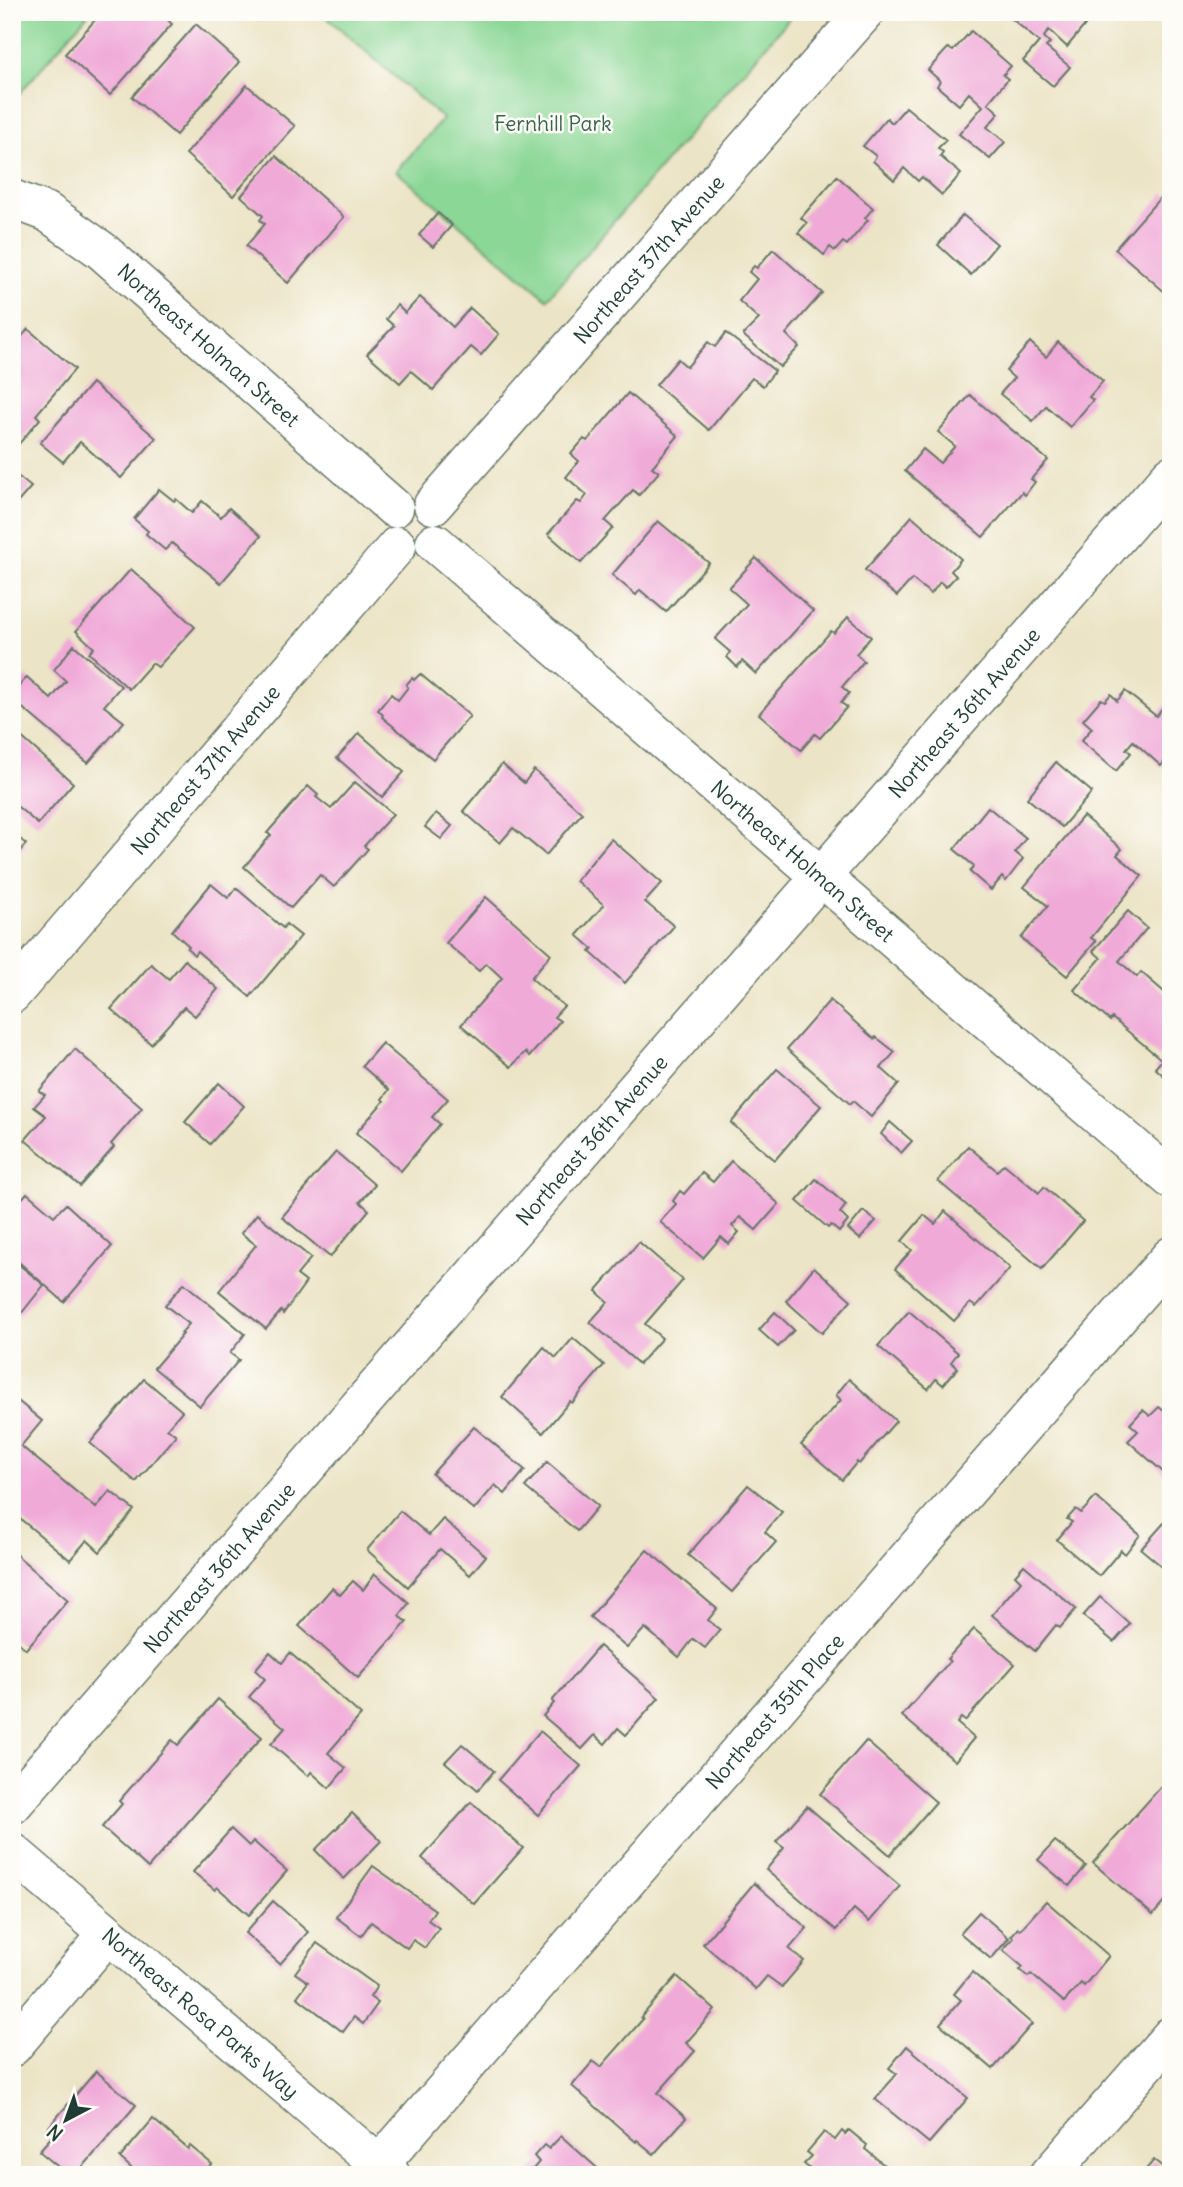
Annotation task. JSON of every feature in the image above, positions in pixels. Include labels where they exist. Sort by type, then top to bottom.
[{"type":"street","name":"Northeast 37th Avenue","points":[[433,505],[865,12]]},
{"type":"street","name":"Northeast Holman Street","points":[[12,199],[47,212],[101,250],[394,508]]},
{"type":"street","name":"Northeast 36th Avenue","points":[[12,1805],[1171,475]]},
{"type":"street","points":[[413,498],[433,505],[442,523],[440,536],[435,543],[426,551],[416,553],[397,547],[390,539],[388,529],[388,519],[394,508],[413,498]]},
{"type":"street","name":"Northeast Holman Street","points":[[435,543],[1171,1179]]},
{"type":"street","name":"Northeast 37th Avenue","points":[[12,994],[397,547]]},
{"type":"street","name":"Northeast 35th Place","points":[[385,2170],[1171,1256]]},
{"type":"street","name":"Northeast Rosa Parks Way","points":[[12,1852],[385,2170]]},
{"type":"street","points":[[12,2047],[108,1934]]},
{"type":"street","points":[[1049,2175],[1171,2036]]},
{"type":"green space","points":[[12,12],[90,12],[12,102]]},
{"type":"green space","name":"Fernhill Park","points":[[321,12],[795,12],[547,299],[396,171],[443,119]]},
{"type":"building","points":[[102,12],[159,12],[172,24],[110,95],[65,54]]},
{"type":"building","points":[[1004,12],[1082,12],[1090,19],[1067,47],[1049,30],[1044,37],[1050,43],[1046,47],[1070,67],[1053,86],[1023,61],[1039,42]]},
{"type":"building","points":[[196,24],[239,62],[176,135],[132,97]]},
{"type":"building","points":[[971,31],[1011,66],[1003,75],[1008,79],[988,103],[999,113],[987,127],[1005,142],[990,159],[959,134],[983,106],[969,93],[959,105],[937,86],[940,81],[928,70],[948,48],[953,51]]},
{"type":"building","points":[[247,85],[295,126],[233,196],[186,154]]},
{"type":"building","points":[[906,107],[946,140],[938,148],[943,152],[940,156],[961,174],[942,195],[922,177],[918,181],[904,168],[894,180],[873,161],[876,156],[863,146],[887,118],[892,123]]},
{"type":"building","points":[[276,156],[344,217],[288,283],[246,246],[265,224],[260,220],[263,216],[241,196]]},
{"type":"building","points":[[837,176],[873,208],[865,218],[868,220],[847,245],[843,242],[835,251],[830,247],[824,255],[798,233],[807,223],[801,218]]},
{"type":"building","points":[[1164,193],[1171,198],[1171,290],[1167,294],[1115,249]]},
{"type":"building","points":[[438,213],[452,225],[433,247],[419,235]]},
{"type":"building","points":[[963,215],[997,244],[971,275],[938,245]]},
{"type":"building","points":[[773,249],[822,293],[786,334],[799,347],[780,367],[743,335],[759,319],[739,301],[757,279],[749,272],[754,266],[757,268]]},
{"type":"building","points":[[420,297],[453,327],[470,308],[499,334],[481,355],[471,347],[433,390],[411,371],[400,383],[367,354],[394,326],[386,319],[397,305],[405,313]]},
{"type":"building","points":[[28,329],[75,369],[36,415],[40,419],[12,452],[12,349]]},
{"type":"building","points":[[726,333],[775,371],[763,386],[752,378],[709,430],[656,385],[678,359],[687,367],[708,342],[715,347]]},
{"type":"building","points":[[1030,342],[1046,357],[1058,342],[1103,381],[1089,397],[1093,400],[1070,427],[1046,406],[1033,421],[1000,394],[1014,378],[1006,371]]},
{"type":"building","points":[[92,383],[156,438],[121,478],[80,442],[63,462],[40,443]]},
{"type":"building","points":[[628,393],[678,436],[652,467],[659,472],[639,495],[633,490],[605,521],[613,528],[581,563],[548,534],[577,501],[581,503],[587,495],[566,477],[579,461],[571,454],[584,439],[587,441]]},
{"type":"building","points":[[970,395],[1048,460],[1031,479],[1035,482],[1025,495],[1022,492],[983,537],[905,471],[923,449],[940,463],[955,446],[938,432]]},
{"type":"building","points":[[14,473],[31,487],[12,509],[12,475]]},
{"type":"building","points":[[159,489],[192,513],[202,501],[221,517],[229,508],[261,536],[221,583],[172,543],[165,550],[146,534],[148,531],[134,519]]},
{"type":"building","points":[[912,516],[961,559],[951,571],[956,576],[946,587],[940,582],[931,594],[912,579],[897,596],[865,570]]},
{"type":"building","points":[[658,521],[709,563],[666,612],[640,590],[636,595],[612,575]]},
{"type":"building","points":[[756,558],[813,611],[756,674],[742,661],[737,667],[727,657],[730,652],[715,639],[747,604],[729,588]]},
{"type":"building","points":[[131,569],[195,627],[158,667],[152,663],[129,689],[89,653],[94,648],[76,631]]},
{"type":"building","points":[[848,617],[871,637],[856,654],[864,661],[842,687],[849,693],[841,703],[847,707],[820,738],[815,734],[801,750],[759,714],[831,631],[834,633]]},
{"type":"building","points":[[74,645],[121,686],[104,706],[124,722],[88,763],[12,699],[12,694],[27,677],[51,699],[66,681],[54,670]]},
{"type":"building","points":[[420,674],[470,716],[433,759],[382,717],[378,710],[391,694],[398,700],[408,687],[406,685]]},
{"type":"building","points":[[1125,691],[1156,716],[1171,699],[1171,754],[1161,766],[1133,741],[1126,749],[1131,753],[1116,771],[1081,741],[1092,728],[1083,720],[1101,699],[1105,701],[1111,694],[1117,701]]},
{"type":"building","points":[[359,733],[404,772],[382,797],[337,758]]},
{"type":"building","points":[[18,734],[73,783],[38,824],[12,802],[12,741]]},
{"type":"building","points":[[1056,762],[1092,792],[1062,827],[1027,798]]},
{"type":"building","points":[[502,764],[524,783],[534,770],[582,813],[546,855],[513,828],[500,843],[463,811]]},
{"type":"building","points":[[355,782],[393,814],[364,846],[368,849],[334,887],[320,875],[291,908],[244,867],[271,835],[267,833],[308,786],[318,795],[316,797],[331,809]]},
{"type":"building","points":[[988,807],[1026,838],[1015,852],[1023,859],[1006,881],[1002,877],[991,890],[970,872],[974,866],[954,849]]},
{"type":"building","points":[[436,813],[452,826],[441,839],[425,827]]},
{"type":"building","points":[[1083,816],[1122,849],[1117,855],[1142,876],[1091,938],[1096,941],[1067,976],[1021,938],[1048,906],[1024,887]]},
{"type":"building","points":[[12,832],[26,844],[12,860]]},
{"type":"building","points":[[611,839],[662,883],[645,902],[674,926],[625,983],[590,952],[593,949],[577,935],[604,905],[576,881]]},
{"type":"building","points":[[211,884],[228,898],[236,888],[283,928],[286,924],[301,936],[250,997],[197,951],[194,955],[187,948],[189,946],[172,931]]},
{"type":"building","points":[[486,897],[551,954],[531,978],[564,1006],[554,1017],[560,1021],[530,1056],[525,1052],[511,1067],[461,1025],[502,978],[486,963],[479,971],[446,943]]},
{"type":"building","points":[[1128,911],[1147,928],[1119,961],[1137,977],[1141,972],[1171,998],[1171,1082],[1155,1068],[1162,1060],[1074,990],[1101,958],[1093,951]]},
{"type":"building","points":[[185,960],[218,989],[195,1016],[184,1007],[151,1044],[111,1009],[151,964],[169,979]]},
{"type":"building","points":[[830,1000],[874,1039],[876,1037],[895,1052],[881,1068],[899,1084],[871,1117],[853,1101],[850,1104],[787,1049]]},
{"type":"building","points":[[382,1043],[448,1099],[432,1117],[440,1124],[401,1171],[356,1133],[384,1101],[382,1099],[389,1090],[362,1066]]},
{"type":"building","points":[[75,1049],[142,1108],[111,1144],[114,1147],[80,1186],[25,1140],[46,1116],[34,1107],[45,1095],[39,1091]]},
{"type":"building","points":[[777,1069],[821,1106],[775,1160],[731,1123]]},
{"type":"building","points":[[219,1083],[244,1106],[210,1144],[185,1122]]},
{"type":"building","points":[[890,1122],[912,1141],[901,1153],[881,1134]]},
{"type":"building","points":[[968,1146],[997,1171],[1004,1164],[1039,1193],[1044,1187],[1083,1221],[1042,1269],[938,1181]]},
{"type":"building","points":[[336,1152],[375,1185],[360,1202],[369,1210],[330,1257],[282,1217]]},
{"type":"building","points":[[731,1161],[779,1204],[756,1230],[740,1217],[732,1226],[739,1232],[729,1244],[721,1237],[703,1258],[660,1222],[676,1204],[673,1201],[680,1191],[684,1194],[702,1173],[713,1182]]},
{"type":"building","points":[[816,1179],[846,1205],[840,1213],[848,1221],[839,1232],[831,1225],[828,1228],[797,1201]]},
{"type":"building","points":[[27,1193],[54,1216],[66,1204],[112,1246],[64,1302],[12,1256],[12,1210]]},
{"type":"building","points":[[863,1211],[876,1221],[860,1239],[848,1229]]},
{"type":"building","points":[[945,1211],[1010,1268],[976,1307],[970,1303],[954,1321],[895,1269],[912,1250],[902,1241],[924,1215],[935,1224]]},
{"type":"building","points":[[257,1214],[311,1258],[297,1275],[306,1282],[283,1314],[281,1311],[266,1329],[219,1291],[256,1245],[241,1233]]},
{"type":"building","points":[[639,1242],[683,1280],[645,1324],[662,1338],[639,1364],[590,1322],[608,1302],[596,1291]]},
{"type":"building","points":[[12,1259],[44,1285],[20,1315],[12,1309]]},
{"type":"building","points":[[814,1267],[851,1300],[822,1333],[786,1301]]},
{"type":"building","points":[[184,1283],[245,1334],[230,1353],[239,1360],[200,1406],[154,1368],[189,1324],[165,1305]]},
{"type":"building","points":[[909,1311],[958,1353],[951,1362],[958,1368],[943,1385],[936,1379],[928,1389],[878,1346]]},
{"type":"building","points":[[775,1312],[794,1330],[778,1347],[759,1330]]},
{"type":"building","points":[[573,1338],[604,1365],[543,1433],[502,1397],[544,1347],[556,1358]]},
{"type":"building","points":[[144,1379],[182,1411],[167,1428],[176,1435],[136,1482],[90,1443]]},
{"type":"building","points":[[849,1379],[896,1421],[842,1480],[801,1445],[841,1400],[836,1395]]},
{"type":"building","points":[[12,1396],[42,1421],[21,1446],[96,1508],[110,1491],[134,1510],[100,1552],[87,1540],[70,1560],[12,1512]]},
{"type":"building","points":[[1159,1407],[1171,1417],[1171,1479],[1128,1441],[1138,1431],[1130,1424],[1143,1410],[1150,1416]]},
{"type":"building","points":[[474,1427],[525,1470],[505,1494],[495,1485],[474,1510],[432,1474]]},
{"type":"building","points":[[547,1462],[598,1506],[577,1531],[525,1487]]},
{"type":"building","points":[[748,1485],[782,1512],[765,1532],[776,1542],[732,1592],[688,1555]]},
{"type":"building","points":[[1096,1497],[1140,1535],[1125,1554],[1121,1550],[1099,1576],[1057,1540],[1072,1522],[1067,1519],[1076,1509],[1081,1513]]},
{"type":"building","points":[[400,1511],[429,1535],[443,1519],[486,1556],[470,1575],[440,1549],[408,1587],[367,1550]]},
{"type":"building","points":[[1164,1523],[1171,1529],[1171,1574],[1141,1549]]},
{"type":"building","points":[[647,1550],[717,1609],[708,1620],[720,1630],[705,1648],[693,1639],[679,1657],[645,1628],[627,1648],[590,1617]]},
{"type":"building","points":[[12,1551],[68,1600],[26,1649],[12,1637]]},
{"type":"building","points":[[1024,1565],[1076,1609],[1060,1628],[1056,1625],[1035,1651],[992,1615],[1021,1581],[1015,1575]]},
{"type":"building","points":[[375,1574],[409,1603],[399,1616],[407,1622],[358,1678],[299,1626],[332,1588],[340,1595],[353,1581],[363,1590]]},
{"type":"building","points":[[1100,1597],[1130,1624],[1114,1642],[1083,1616]]},
{"type":"building","points":[[974,1629],[1015,1664],[965,1721],[961,1718],[957,1723],[974,1738],[955,1761],[902,1716]]},
{"type":"building","points":[[599,1646],[659,1698],[626,1735],[618,1728],[605,1744],[595,1735],[582,1749],[543,1716],[554,1703],[552,1701]]},
{"type":"building","points":[[270,1652],[282,1663],[290,1653],[361,1715],[328,1753],[346,1768],[329,1788],[311,1772],[308,1776],[271,1744],[285,1728],[249,1697],[265,1679],[255,1670]]},
{"type":"building","points":[[218,1699],[262,1737],[148,1868],[102,1827],[122,1804],[119,1801],[172,1740],[178,1745]]},
{"type":"building","points":[[540,1731],[581,1766],[538,1815],[498,1780]]},
{"type":"building","points":[[866,1741],[936,1802],[890,1855],[820,1794]]},
{"type":"building","points":[[462,1744],[494,1771],[478,1790],[445,1762]]},
{"type":"building","points":[[1166,1781],[1171,1785],[1171,1894],[1153,1915],[1093,1863]]},
{"type":"building","points":[[471,1802],[523,1848],[474,1904],[422,1858]]},
{"type":"building","points":[[807,1806],[900,1886],[869,1922],[854,1909],[836,1930],[766,1870],[784,1848],[776,1842]]},
{"type":"building","points":[[352,1813],[381,1841],[344,1879],[315,1850]]},
{"type":"building","points":[[231,1829],[249,1846],[253,1841],[287,1871],[249,1915],[217,1887],[215,1890],[193,1872]]},
{"type":"building","points":[[1055,1841],[1086,1866],[1069,1886],[1038,1860]]},
{"type":"building","points":[[373,1866],[435,1910],[428,1920],[439,1928],[425,1948],[413,1940],[407,1948],[371,1922],[361,1936],[336,1917]]},
{"type":"building","points":[[754,1883],[807,1928],[789,1949],[804,1961],[782,1987],[767,1976],[756,1989],[703,1944]]},
{"type":"building","points":[[273,1901],[308,1932],[280,1964],[245,1933]]},
{"type":"building","points":[[1046,1901],[1109,1956],[1084,1986],[1081,1983],[1064,2002],[1031,1974],[1028,1977],[1020,1970],[1023,1967],[1003,1950],[1014,1938],[1011,1936],[1018,1928],[1020,1930]]},
{"type":"building","points":[[979,1912],[1009,1938],[991,1959],[960,1933]]},
{"type":"building","points":[[317,1943],[377,1986],[370,1997],[378,2003],[363,2024],[354,2017],[343,2032],[297,1997],[308,1982],[295,1973]]},
{"type":"building","points":[[972,1972],[1032,2024],[993,2069],[940,2024],[961,2000],[954,1994]]},
{"type":"building","points":[[677,1976],[715,2010],[686,2043],[695,2051],[658,2093],[686,2118],[654,2154],[637,2140],[636,2142],[572,2086],[593,2061],[601,2067]]},
{"type":"building","points":[[907,2046],[968,2098],[929,2143],[875,2099],[897,2074],[889,2068]]},
{"type":"building","points":[[96,2071],[136,2105],[76,2175],[68,2175],[39,2151],[54,2134],[47,2129]]},
{"type":"building","points":[[153,2119],[188,2149],[190,2146],[212,2164],[209,2167],[218,2175],[139,2175],[120,2158]]},
{"type":"building","points":[[849,2130],[867,2145],[865,2149],[896,2175],[817,2175],[804,2164],[812,2156],[807,2152],[824,2132],[835,2140],[842,2131],[845,2134]]},
{"type":"building","points":[[561,2136],[605,2175],[528,2175],[539,2162],[534,2156],[544,2145],[549,2149]]},
{"type":"building","points":[[1171,2158],[1171,2175],[1141,2175],[1154,2160],[1163,2167]]}]
